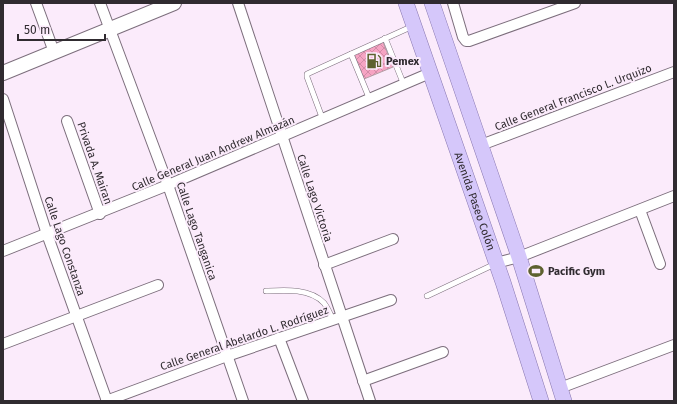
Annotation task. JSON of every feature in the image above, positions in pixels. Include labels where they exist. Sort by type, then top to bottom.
[{"type":"main road","points":[[3,73],[109,29],[149,8],[174,3]]},
{"type":"main road","name":"Avenida Paseo Colón","points":[[406,3],[496,263],[527,356],[540,401]]},
{"type":"main road","points":[[432,3],[519,257],[562,394]]},
{"type":"main road","points":[[527,356],[547,349]]},
{"type":"street","points":[[36,3],[54,52]]},
{"type":"street","name":"Calle Lago Tanganica","points":[[100,3],[168,186],[243,401]]},
{"type":"street","name":"Calle Lago Victoria","points":[[238,3],[324,265],[337,318],[364,381],[370,401]]},
{"type":"street","points":[[453,3],[464,39],[469,41],[575,3]]},
{"type":"street","name":"Calle General Francisco L. Urquizo","points":[[481,145],[674,72]]},
{"type":"street","name":"Calle General Juan Andrew Almazán","points":[[3,251],[168,186],[430,74]]},
{"type":"street","name":"Calle Lago Constanza","points":[[3,99],[47,234],[107,401]]},
{"type":"street","name":"Privada A. Mairan","points":[[67,121],[100,214]]},
{"type":"street","points":[[496,263],[519,257],[674,196]]},
{"type":"street","points":[[640,210],[660,264]]},
{"type":"street","points":[[324,265],[393,239]]},
{"type":"street","points":[[3,344],[158,285]]},
{"type":"street","name":"Calle General Abelardo L. Rodríguez","points":[[107,401],[227,356],[390,300]]},
{"type":"street","points":[[279,338],[303,401]]},
{"type":"street","points":[[562,394],[674,345]]},
{"type":"street","points":[[364,381],[443,352]]},
{"type":"lane","points":[[323,120],[306,77],[307,74],[414,26]]},
{"type":"lane","points":[[385,38],[404,85]]},
{"type":"lane","points":[[350,54],[370,100]]},
{"type":"lane","points":[[428,296],[496,263]]},
{"type":"lane","points":[[266,291],[288,290],[314,296],[324,303],[337,318]]},
{"type":"building","name":"Pemex","points":[[383,42],[393,67],[364,79],[354,54]]},
{"type":"place","name":"Pemex","points":[[374,61]]},
{"type":"place","name":"Pacific Gym","points":[[536,271]]}]
